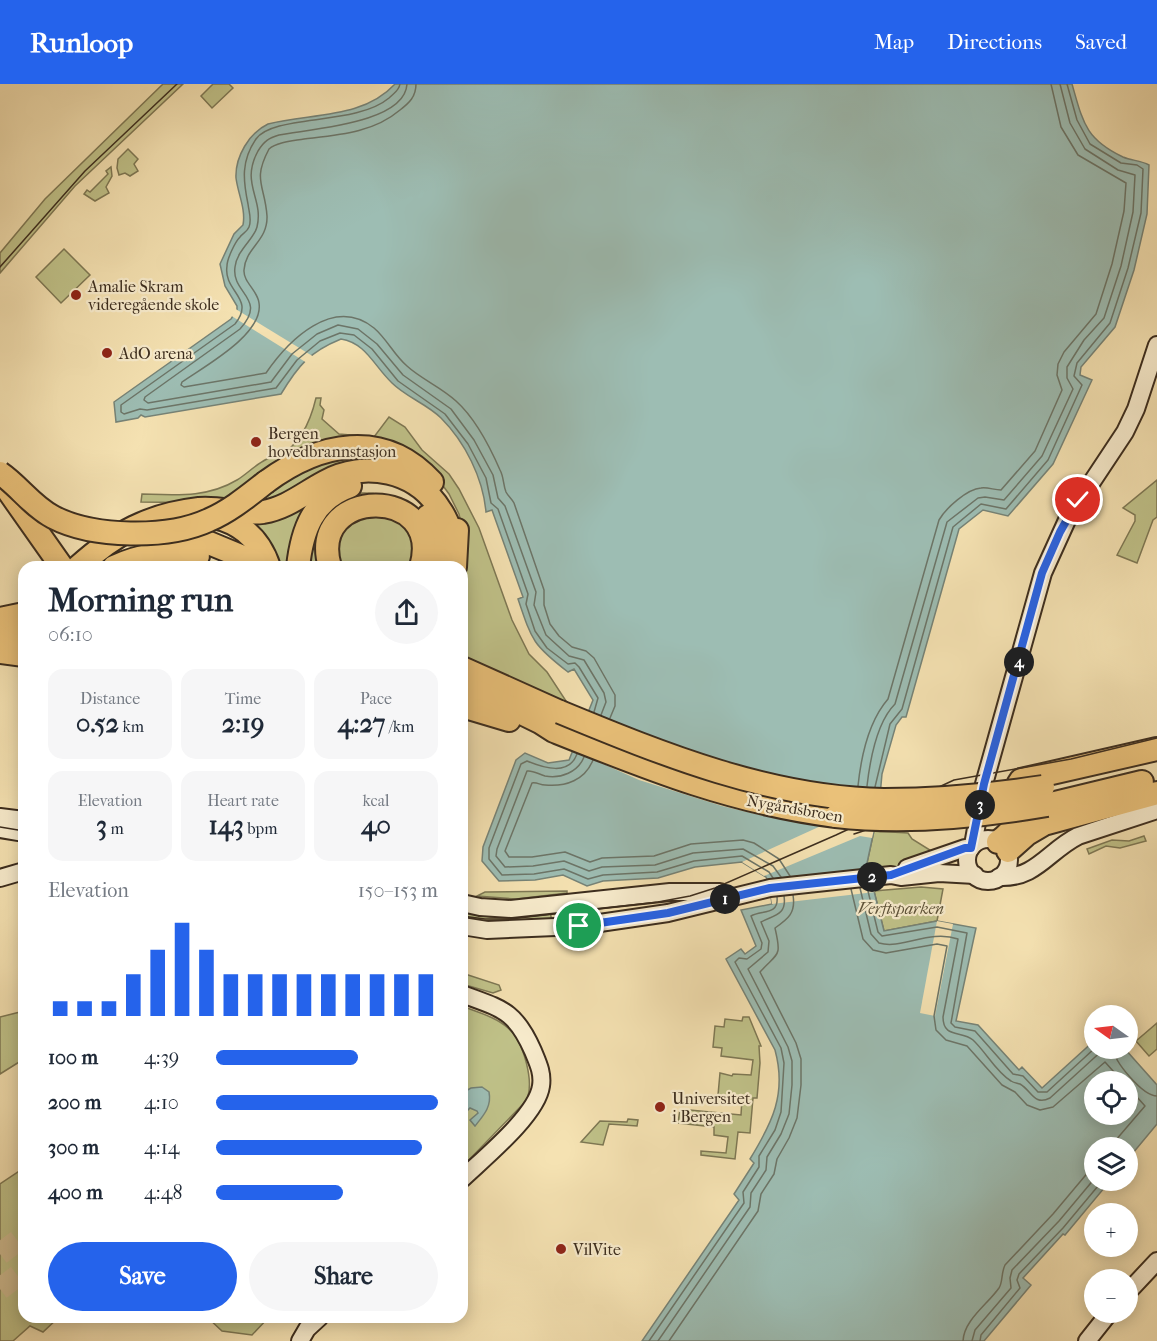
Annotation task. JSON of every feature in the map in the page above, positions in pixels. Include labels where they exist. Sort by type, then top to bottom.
[{"type":"highway","points":[[147,534],[187,528],[208,521],[227,511],[289,466],[321,451],[356,447],[388,452],[418,468],[440,492],[453,515],[457,530],[455,561]]},
{"type":"highway","points":[[85,561],[115,537],[136,525],[164,516],[200,509],[252,513],[270,510],[292,502],[335,477],[356,471],[380,471],[401,476],[427,492],[441,509],[456,544]]},
{"type":"highway","points":[[0,473],[41,510],[67,523],[96,531],[147,534],[209,543],[253,561]]},
{"type":"highway","points":[[0,479],[47,561]]},
{"type":"highway","points":[[299,561],[303,535],[317,508],[341,490],[369,483],[397,490],[421,506],[436,534],[437,561]]},
{"type":"highway","points":[[0,501],[46,561]]},
{"type":"highway","points":[[330,561],[329,542],[336,525],[349,512],[372,504],[393,507],[413,522],[423,545],[422,561]]},
{"type":"highway","points":[[189,512],[223,519],[243,529],[259,544],[266,561]]},
{"type":"highway","points":[[132,561],[170,553],[193,555],[213,561]]},
{"type":"highway","points":[[0,640],[17,618]]},
{"type":"highway","points":[[0,652],[18,654]]},
{"type":"highway","points":[[468,671],[557,721]]},
{"type":"highway","points":[[468,687],[540,722],[557,721]]},
{"type":"highway","points":[[468,693],[498,703]]},
{"type":"highway","points":[[468,708],[537,729],[557,721]]},
{"type":"highway","name":"Nygårdsbroen","points":[[557,721],[707,769],[771,786],[812,793],[882,800],[936,799],[1044,805]]},
{"type":"highway","points":[[1002,848],[1013,830],[1019,811],[1017,787],[1024,779],[1157,749]]},
{"type":"highway","points":[[1019,811],[1029,819],[1044,805],[1157,760]]},
{"type":"highway","points":[[1002,848],[1027,834],[1044,805],[1157,778]]},
{"type":"highway","points":[[1044,805],[1157,793]]},
{"type":"main road","points":[[975,875],[967,860],[972,847],[984,784],[1042,573],[1068,518],[1125,432],[1136,409],[1157,345]]},
{"type":"main road","points":[[980,807],[1002,848],[1007,869],[999,878]]},
{"type":"main road","points":[[891,875],[901,877],[939,873],[975,875],[988,881],[1014,878],[1038,867],[1049,855],[1078,836],[1157,810]]},
{"type":"main road","points":[[0,817],[18,818]]},
{"type":"main road","points":[[0,829],[18,832]]},
{"type":"main road","points":[[468,905],[480,908],[511,909],[670,892],[762,890],[891,875],[972,847],[983,840],[1031,860],[1049,855]]},
{"type":"main road","points":[[468,927],[487,930],[579,926],[668,913],[762,890]]},
{"type":"main road","points":[[468,996],[502,1009],[519,1023],[540,1066],[542,1084],[532,1108],[468,1173]]},
{"type":"main road","points":[[1138,1281],[1157,1261]]},
{"type":"main road","points":[[300,1341],[314,1323]]},
{"type":"main road","points":[[1087,1341],[1101,1323]]},
{"type":"green space","points":[[163,84],[183,84],[75,186],[0,273],[0,253],[45,199]]},
{"type":"green space","points":[[213,84],[229,84],[233,88],[212,108],[201,96]]},
{"type":"green space","points":[[128,149],[138,159],[134,164],[138,171],[130,176],[125,173],[119,175],[118,159]]},
{"type":"green space","points":[[111,167],[112,176],[106,187],[109,193],[95,201],[84,194],[87,190],[90,192],[108,174],[106,171]]},
{"type":"green space","points":[[64,249],[90,275],[61,303],[36,277]]},
{"type":"green space","points":[[316,398],[321,398],[320,405],[324,410],[322,419],[339,434],[374,437],[389,417],[405,427],[422,450],[449,474],[479,528],[512,620],[529,654],[547,672],[568,704],[468,660],[468,561],[463,561],[463,531],[459,514],[449,494],[436,476],[365,440],[228,503],[141,502],[142,494],[203,493],[226,486],[263,461],[287,450],[299,438]]},
{"type":"green space","points":[[386,456],[313,481],[259,504],[258,496],[311,458]]},
{"type":"green space","points":[[1157,480],[1157,517],[1153,520],[1137,563],[1117,555],[1135,521],[1135,515],[1123,508]]},
{"type":"green space","points":[[318,492],[296,561],[272,561],[239,516]]},
{"type":"green space","points":[[361,493],[384,496],[400,507],[428,542],[363,500],[328,561],[308,561],[308,550],[326,510]]},
{"type":"green space","points":[[381,510],[413,532],[415,561],[334,561],[342,526]]},
{"type":"green space","points":[[874,831],[908,833],[912,839],[933,852],[905,866],[869,871],[867,863]]},
{"type":"green space","points":[[1144,836],[1146,841],[1120,848],[1106,846],[1089,854],[1087,849],[1112,840],[1129,841]]},
{"type":"green space","name":"Verftsparken","points":[[921,887],[943,889],[937,921],[884,931],[874,891]]},
{"type":"green space","points":[[567,891],[567,893],[516,899],[477,896],[485,892]]},
{"type":"green space","points":[[550,908],[552,925],[468,924],[468,913],[491,917]]},
{"type":"green space","points":[[468,975],[499,985],[501,990],[493,993],[468,986]]},
{"type":"green space","points":[[468,1008],[498,1021],[514,1034],[523,1053],[528,1074],[526,1101],[468,1161]]},
{"type":"green space","points":[[18,1012],[18,1063],[0,1074],[0,1017]]},
{"type":"green space","points":[[743,1017],[749,1017],[761,1046],[759,1046],[757,1098],[753,1098],[750,1133],[738,1132],[735,1159],[701,1155],[701,1151],[726,1153],[728,1137],[714,1135],[714,1127],[678,1123],[680,1109],[741,1115],[742,1098],[718,1095],[720,1073],[732,1076],[733,1074],[751,1075],[753,1060],[721,1056],[722,1048],[713,1047],[715,1026],[724,1027],[725,1019],[742,1021]]},
{"type":"green space","points":[[1157,1023],[1157,1049],[1149,1056],[1138,1043],[1138,1039]]},
{"type":"green space","points":[[628,1119],[638,1120],[637,1126],[609,1124],[603,1145],[581,1142],[600,1121],[627,1122]]},
{"type":"green space","points":[[18,1172],[18,1323],[53,1323],[43,1332],[30,1326],[13,1341],[0,1341],[0,1184]]},
{"type":"green space","points":[[213,1323],[263,1323],[252,1335],[222,1331]]},
{"type":"water","points":[[395,84],[1072,84],[1083,119],[1093,136],[1123,157],[1149,165],[1147,214],[1134,270],[1115,327],[1081,367],[1080,375],[1092,380],[1053,464],[1008,516],[983,510],[959,529],[906,717],[902,717],[896,725],[882,774],[879,807],[867,863],[884,931],[937,921],[976,928],[956,1021],[978,1025],[1019,1070],[1022,1067],[1042,1088],[1084,1050],[1084,1059],[1134,1059],[1157,1085],[1157,1124],[1138,1147],[1138,1137],[1084,1137],[1084,1191],[1102,1191],[1092,1203],[1084,1203],[1084,1212],[1023,1278],[1031,1285],[984,1341],[642,1341],[739,1200],[734,1194],[754,1163],[750,1159],[765,1133],[775,1107],[779,1081],[775,1050],[726,959],[741,949],[745,954],[756,946],[741,910],[772,904],[766,877],[742,862],[695,867],[658,878],[603,881],[587,886],[563,875],[535,880],[499,881],[482,861],[483,847],[516,760],[525,753],[548,763],[569,760],[593,700],[574,669],[568,672],[535,641],[518,599],[523,597],[492,510],[486,512],[477,474],[458,438],[435,413],[392,383],[357,345],[341,339],[321,349],[305,361],[281,394],[145,417],[141,415],[138,418],[116,422],[114,402],[231,319],[237,310],[225,286],[220,264],[234,234],[243,225],[236,170],[249,140],[268,124],[336,113],[368,103]]},
{"type":"water","points":[[482,1087],[489,1092],[490,1097],[486,1111],[475,1126],[470,1120],[478,1113],[470,1108],[468,1110],[468,1090]]},
{"type":"pier","points":[[234,308],[314,357],[307,363],[230,315]]},
{"type":"pier","points":[[570,749],[874,829],[872,838],[860,836],[764,876],[742,862],[823,825],[764,816],[722,806],[639,780]]},
{"type":"pier","points":[[869,871],[875,892],[772,904],[769,884]]},
{"type":"pier","points":[[937,921],[953,924],[935,1016],[920,1013]]},
{"type":"tunnel","points":[[0,1254],[18,1240]]},
{"type":"tunnel","points":[[0,1289],[18,1276]]},
{"type":"tram line","points":[[0,267],[85,171],[177,84]]},
{"type":"tram line","points":[[468,917],[510,919],[658,902],[690,896],[715,888],[836,835],[954,780],[1071,759],[1157,738]]},
{"type":"tram line","points":[[854,834],[987,780]]},
{"type":"tram line","points":[[0,827],[18,830]]},
{"type":"place","name":"Amalie Skram videregående skole","points":[[76,295]]},
{"type":"place","name":"AdO arena","points":[[107,353]]},
{"type":"place","name":"Bergen hovedbrannstasjon","points":[[256,442]]},
{"type":"place","name":"Universitet i Bergen","points":[[660,1107]]},
{"type":"place","name":"VilVite","points":[[561,1249]]},
{"type":"route","points":[[579,926],[668,913],[709,902],[745,896],[754,891],[770,888],[891,875],[938,857],[971,848],[984,784],[1042,573],[1060,532],[1078,500]]}]
